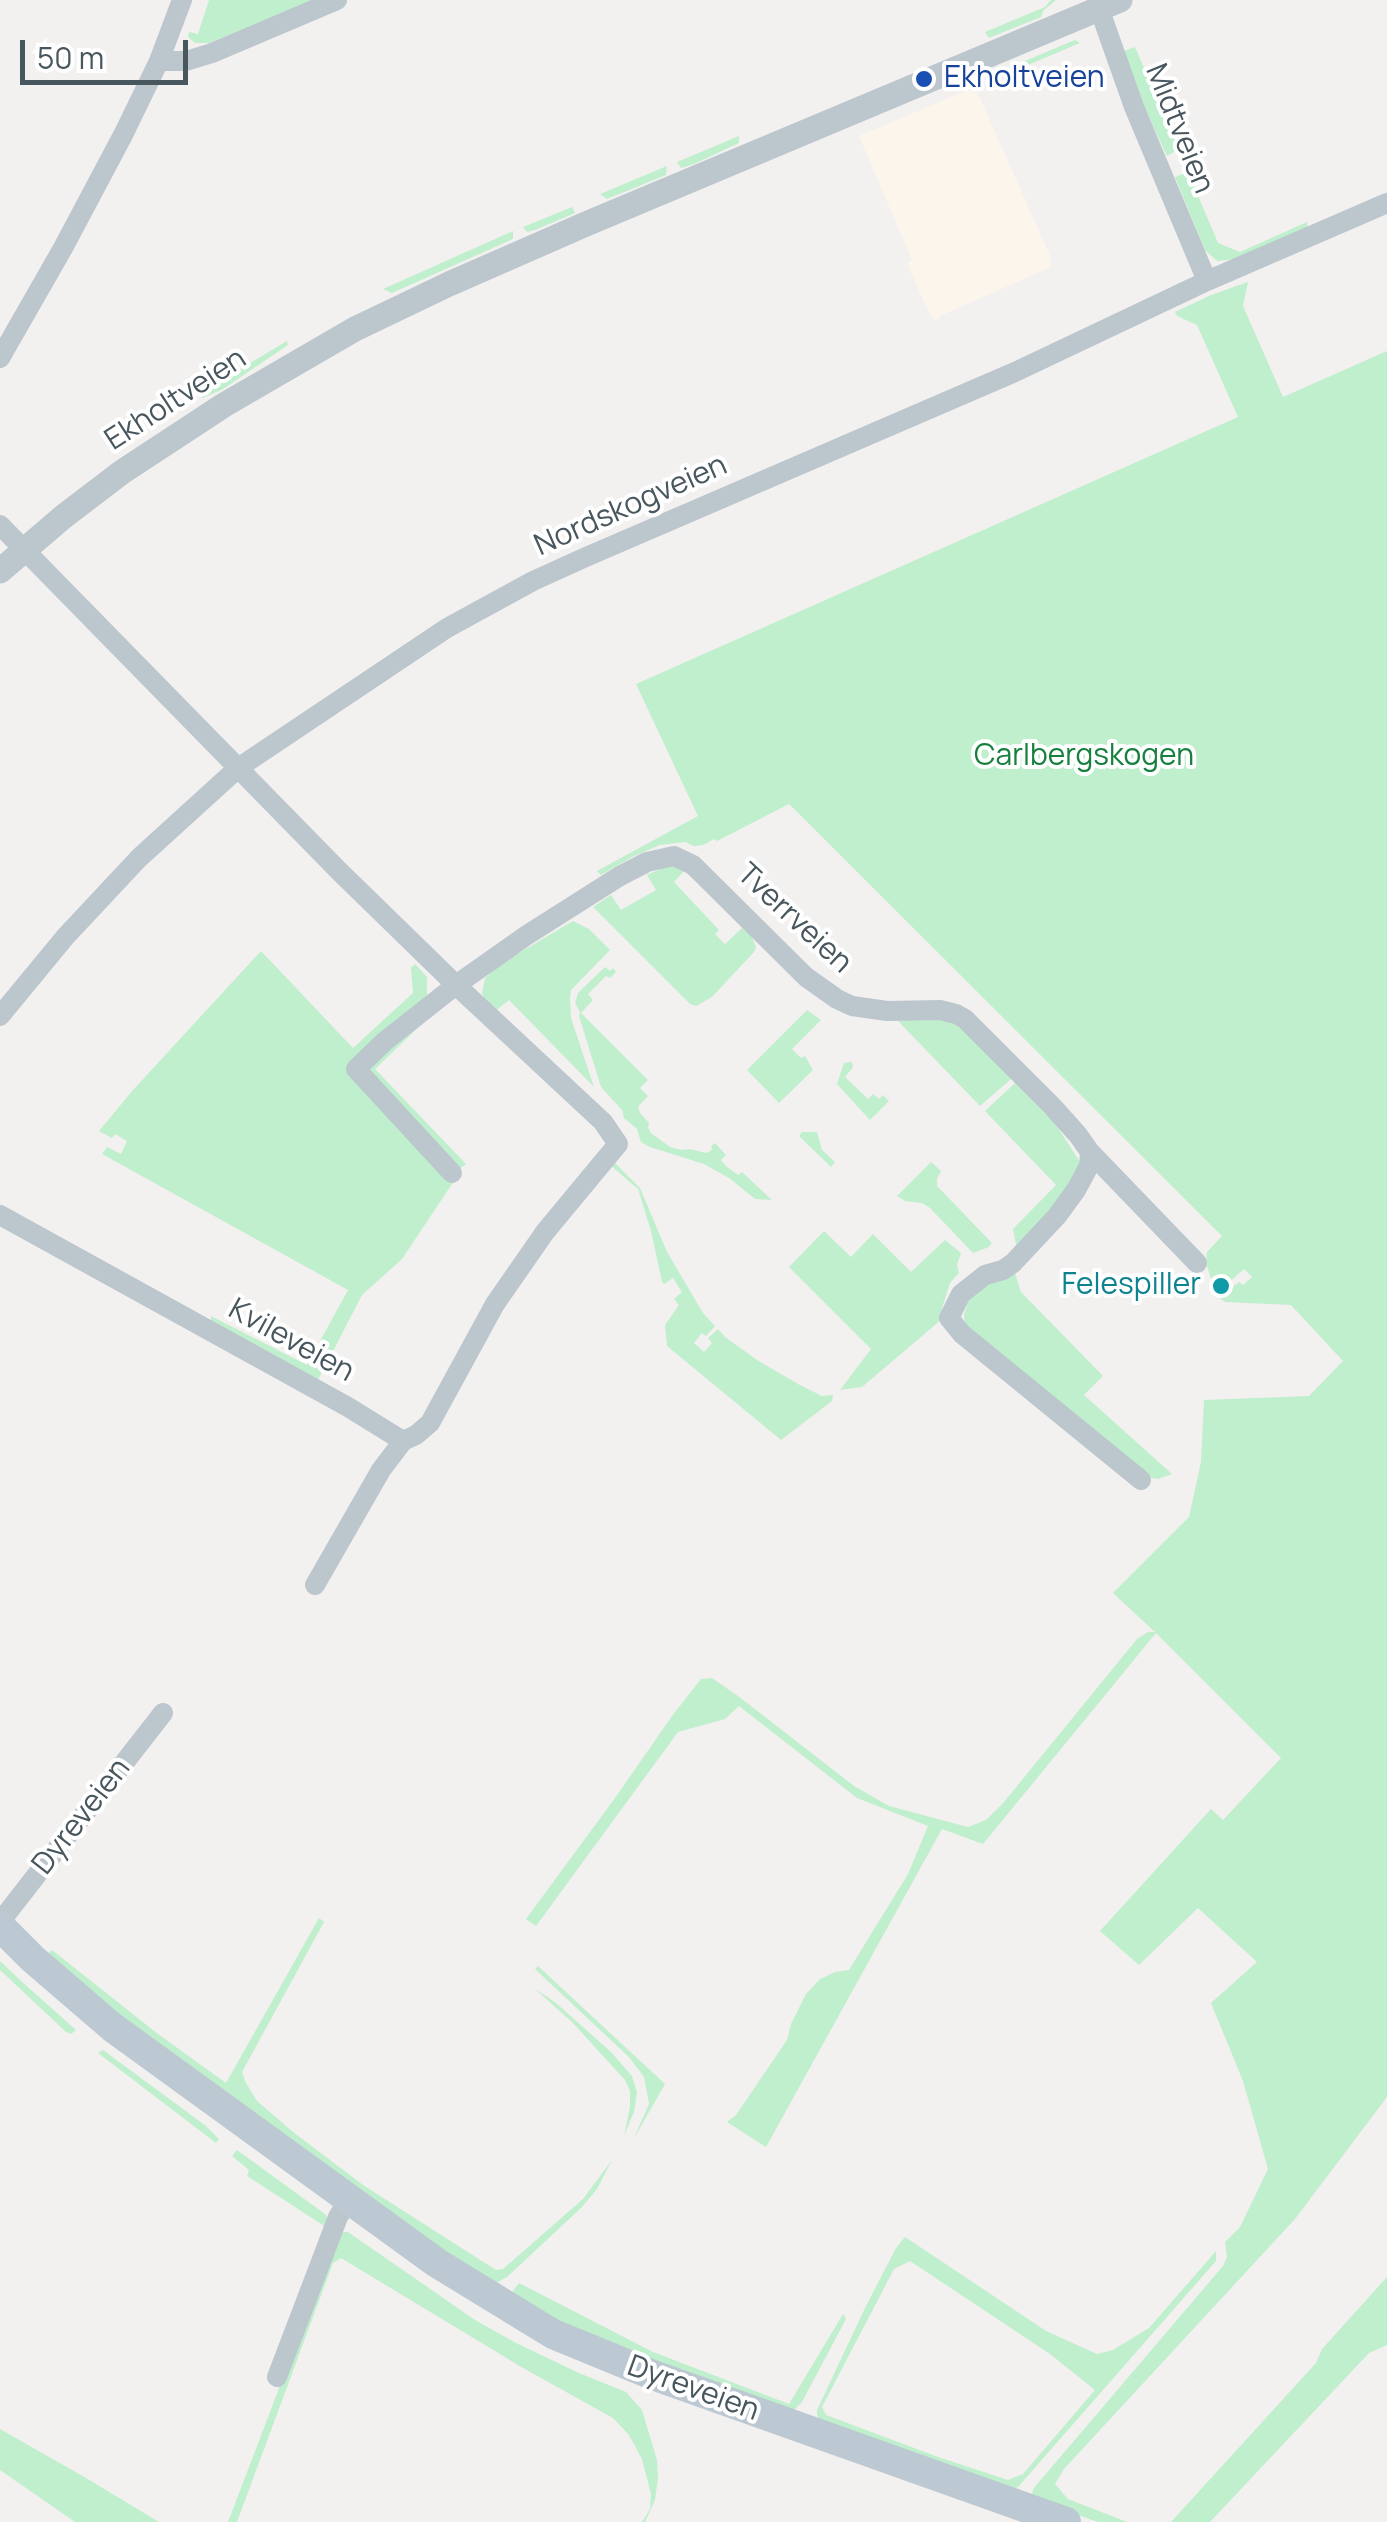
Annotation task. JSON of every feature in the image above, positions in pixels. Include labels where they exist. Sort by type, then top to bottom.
[{"type":"main road","name":"Dyreveien","points":[[0,1924],[33,1959],[112,2027],[436,2263],[554,2334],[653,2376],[1066,2522]]},
{"type":"street","points":[[0,358],[123,135],[182,0]]},
{"type":"street","points":[[159,60],[186,61],[338,0]]},
{"type":"street","name":"Midtveien","points":[[1105,3],[1134,107],[1207,281]]},
{"type":"street","name":"Ekholtveien","points":[[0,571],[137,462],[224,405],[355,329],[586,224],[1105,3]]},
{"type":"street","name":"Nordskogveien","points":[[0,1016],[66,936],[139,858],[238,768],[447,628],[534,581],[1015,372],[1207,281],[1387,203]]},
{"type":"street","points":[[0,524],[456,985],[603,1122],[618,1144],[545,1232],[495,1304],[430,1423],[403,1441],[380,1470],[315,1585]]},
{"type":"street","name":"Tverrveien","points":[[452,1173],[356,1069],[456,985],[526,936],[620,876],[646,862],[674,856],[694,865],[806,976],[837,1000],[887,1010],[940,1010],[965,1019],[1053,1107],[1090,1152]]},
{"type":"street","points":[[1090,1152],[1197,1263]]},
{"type":"street","points":[[1090,1152],[1086,1176],[1057,1216],[1013,1263],[985,1275],[961,1294],[949,1318],[962,1334],[1142,1480]]},
{"type":"street","name":"Kvileveien","points":[[0,1215],[403,1441]]},
{"type":"street","name":"Dyreveien","points":[[0,1924],[163,1713]]},
{"type":"street","points":[[277,2378],[338,2217],[349,2199]]},
{"type":"shaded area","points":[[975,87],[1050,256],[1051,267],[936,321],[907,263],[912,260],[859,136]]},
{"type":"green space","points":[[209,0],[314,0],[209,43],[195,43],[188,37],[189,32],[198,34]]},
{"type":"green space","points":[[1056,0],[1041,17],[989,38],[985,32],[1045,7]]},
{"type":"green space","points":[[1075,40],[1080,43],[990,81],[994,74]]},
{"type":"green space","points":[[1135,47],[1179,149],[1167,156],[1124,51]]},
{"type":"green space","points":[[739,136],[739,143],[694,164],[681,168],[677,162]]},
{"type":"green space","points":[[667,166],[666,175],[607,199],[600,194]]},
{"type":"green space","points":[[1188,172],[1218,243],[1240,252],[1307,222],[1308,229],[1240,259],[1217,261],[1205,250],[1175,177]]},
{"type":"green space","points":[[572,207],[575,213],[535,230],[527,232],[523,227]]},
{"type":"green space","points":[[513,231],[513,239],[392,293],[383,289]]},
{"type":"green space","name":"Carlbergskogen","points":[[1248,282],[1243,306],[1283,397],[1387,351],[1387,2097],[1295,2219],[1064,2469],[1055,2484],[1068,2499],[1127,2522],[1098,2522],[1031,2499],[1033,2489],[1223,2266],[1227,2257],[1225,2242],[1240,2227],[1268,2169],[1243,2081],[1211,2003],[1257,1962],[1198,1908],[1139,1965],[1100,1931],[1211,1809],[1223,1820],[1281,1758],[1156,1633],[983,1844],[942,1829],[766,2147],[727,2122],[736,2115],[787,2040],[806,1994],[820,1979],[849,1970],[908,1874],[928,1826],[857,1798],[739,1706],[725,1719],[678,1732],[536,1926],[526,1919],[701,1679],[712,1678],[854,1786],[889,1806],[968,1827],[986,1820],[1137,1639],[1155,1632],[1113,1593],[1189,1517],[1201,1462],[1204,1400],[1309,1396],[1343,1361],[1291,1305],[1225,1302],[1220,1298],[1252,1277],[1244,1269],[1217,1293],[1206,1262],[1207,1252],[1222,1236],[789,804],[717,841],[694,846],[685,842],[660,845],[601,875],[597,871],[698,816],[636,684],[1238,417],[1197,325],[1175,312]]},
{"type":"green space","points":[[287,341],[288,345],[203,398],[200,393]]},
{"type":"green space","points":[[670,865],[685,870],[674,882],[719,930],[715,934],[725,944],[742,928],[751,935],[756,947],[712,997],[696,1006],[593,907],[611,895],[621,910],[656,890],[647,875]]},
{"type":"green space","points":[[573,921],[589,929],[610,950],[571,990],[571,1018],[594,1087],[509,1000],[495,1011],[482,993],[485,978],[502,963]]},
{"type":"green space","points":[[261,951],[353,1048],[413,993],[411,968],[415,964],[427,977],[427,995],[353,1069],[454,1181],[402,1259],[362,1295],[318,1380],[211,1323],[211,1316],[307,1365],[348,1290],[102,1154],[107,1147],[121,1154],[127,1141],[99,1131]]},
{"type":"green space","points":[[605,967],[616,972],[610,978],[606,976],[588,994],[593,1000],[581,1013],[648,1080],[640,1088],[648,1096],[638,1107],[651,1133],[670,1147],[682,1150],[706,1153],[715,1143],[726,1155],[721,1160],[727,1167],[738,1175],[742,1172],[772,1200],[755,1199],[704,1164],[641,1142],[637,1129],[601,1087],[575,1003],[578,993]]},
{"type":"green space","points":[[807,1010],[821,1020],[792,1049],[801,1058],[805,1056],[813,1070],[779,1103],[747,1070]]},
{"type":"green space","points":[[427,1013],[431,1015],[375,1069],[466,1164],[458,1170],[365,1071]]},
{"type":"green space","points":[[924,1015],[964,1030],[1011,1079],[980,1106],[898,1021]]},
{"type":"green space","points":[[852,1062],[853,1067],[845,1077],[868,1099],[873,1094],[879,1099],[883,1095],[889,1101],[870,1120],[837,1084],[844,1063]]},
{"type":"green space","points":[[1015,1083],[1055,1123],[1080,1162],[1070,1186],[1017,1250],[1013,1229],[1056,1185],[985,1111]]},
{"type":"green space","points":[[802,1132],[817,1132],[822,1150],[835,1162],[831,1167],[799,1136]]},
{"type":"green space","points":[[613,1161],[640,1188],[667,1252],[715,1326],[694,1343],[704,1352],[712,1343],[708,1338],[718,1329],[757,1360],[798,1384],[822,1396],[833,1395],[832,1401],[781,1440],[667,1346],[665,1325],[679,1305],[674,1299],[682,1292],[673,1278],[662,1282],[638,1189],[609,1164]]},
{"type":"green space","points":[[931,1162],[941,1171],[937,1186],[992,1243],[989,1247],[973,1253],[930,1208],[897,1196]]},
{"type":"green space","points":[[824,1231],[851,1257],[873,1234],[911,1272],[945,1240],[961,1253],[959,1273],[950,1283],[942,1319],[862,1387],[840,1390],[871,1349],[789,1267]]},
{"type":"green space","points":[[1014,1270],[1021,1292],[1103,1376],[1084,1395],[1172,1474],[1151,1478],[965,1326],[970,1295]]},
{"type":"green space","points":[[319,1918],[324,1922],[242,2072],[257,2101],[293,2132],[363,2185],[496,2270],[503,2269],[583,2199],[612,2160],[582,2207],[498,2282],[491,2284],[144,2036],[47,1955],[52,1950],[226,2083]]},
{"type":"green space","points":[[0,1961],[76,2030],[66,2032],[0,1970]]},
{"type":"green space","points":[[538,1966],[665,2084],[633,2140],[649,2104],[644,2077],[629,2057],[535,1969]]},
{"type":"green space","points":[[534,1988],[611,2052],[632,2076],[637,2092],[624,2136],[630,2107],[625,2080],[572,2022]]},
{"type":"green space","points":[[103,2050],[206,2126],[219,2139],[216,2143],[98,2053]]},
{"type":"green space","points":[[237,2150],[325,2214],[326,2227],[247,2176],[249,2170],[232,2156]]},
{"type":"green space","points":[[343,2232],[475,2320],[516,2343],[626,2392],[642,2410],[657,2460],[655,2500],[645,2522],[651,2494],[642,2459],[629,2435],[613,2418],[341,2258],[333,2263],[237,2522],[228,2522],[335,2242]]},
{"type":"green space","points":[[905,2237],[1046,2331],[1097,2354],[1113,2350],[1149,2328],[1216,2251],[1216,2261],[1018,2487],[1011,2490],[820,2420],[817,2415],[896,2248]],"holes":[[[910,2261],[1050,2354],[1095,2390],[1023,2474],[1008,2480],[826,2415],[822,2407],[894,2269]]]},
{"type":"green space","points":[[1387,2277],[1387,2345],[1369,2353],[1210,2522],[1171,2522],[1316,2363],[1322,2349]]},
{"type":"green space","points":[[519,2283],[653,2352],[789,2404],[843,2314],[846,2319],[802,2402],[786,2413],[554,2322],[514,2298],[513,2291]]},
{"type":"green space","points":[[0,2429],[159,2522],[75,2522],[0,2470]]},
{"type":"place","name":"Ekholtveien","points":[[924,79]]},
{"type":"place","name":"Felespiller","points":[[1221,1286]]}]
